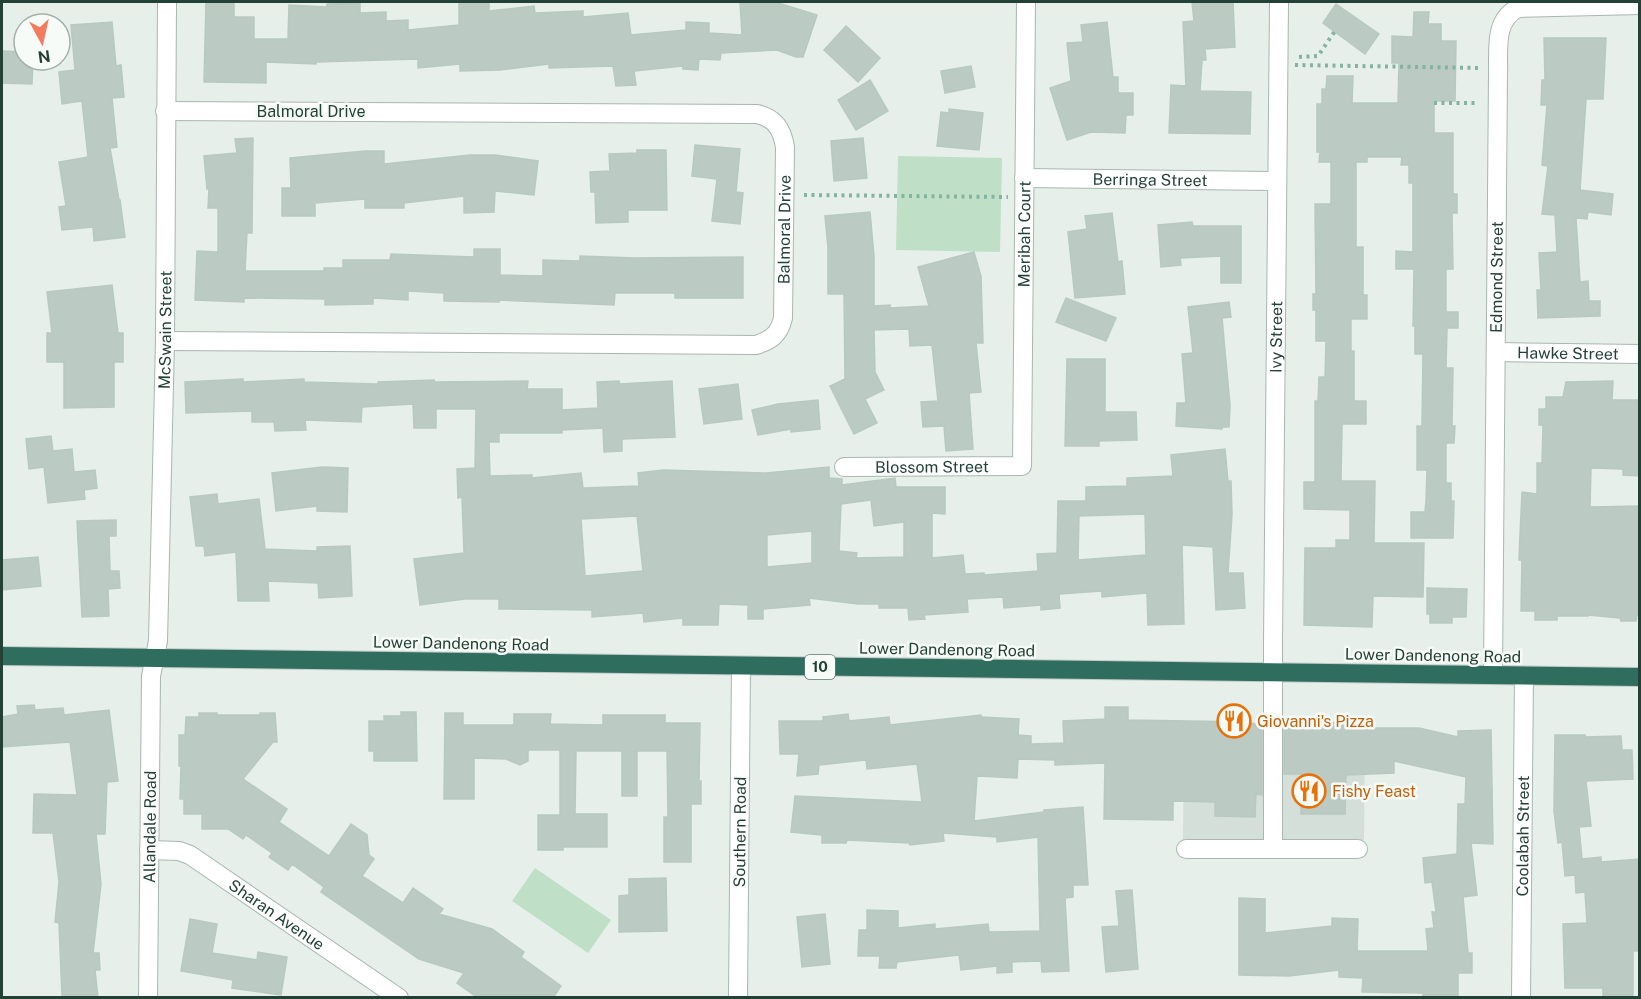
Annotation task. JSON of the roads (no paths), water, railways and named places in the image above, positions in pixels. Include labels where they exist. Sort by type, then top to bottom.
[{"type":"highway","name":"Lower Dandenong Road","points":[[2,656],[1640,677]]},
{"type":"street","name":"McSwain Street","points":[[154,658],[158,641],[165,341],[167,2]]},
{"type":"street","name":"Meribah Court","points":[[1022,466],[1026,2]]},
{"type":"street","name":"Ivy Street","points":[[1273,849],[1280,2]]},
{"type":"street","name":"Edmond Street","points":[[1493,675],[1500,25],[1510,12],[1518,8],[1640,5]]},
{"type":"street","name":"Balmoral Drive","points":[[165,111],[757,114],[771,119],[777,125],[783,135],[785,147],[783,318],[778,333],[766,342],[756,345],[165,341]]},
{"type":"street","name":"Berringa Street","points":[[1024,178],[1277,181]]},
{"type":"street","name":"Hawke Street","points":[[1496,352],[1640,354]]},
{"type":"street","name":"Blossom Street","points":[[844,467],[1022,466]]},
{"type":"street","name":"Allandale Road","points":[[148,998],[151,676],[154,658]]},
{"type":"street","name":"Southern Road","points":[[741,666],[743,997]]},
{"type":"street","name":"Coolabah Street","points":[[1521,998],[1524,676]]},
{"type":"street","points":[[1186,849],[1358,849]]},
{"type":"street","name":"Sharan Avenue","points":[[150,850],[179,851],[190,855],[399,998]]},
{"type":"place","name":"Giovanni's Pizza","points":[[1234,721]]},
{"type":"place","name":"Fishy Feast","points":[[1309,791]]}]
